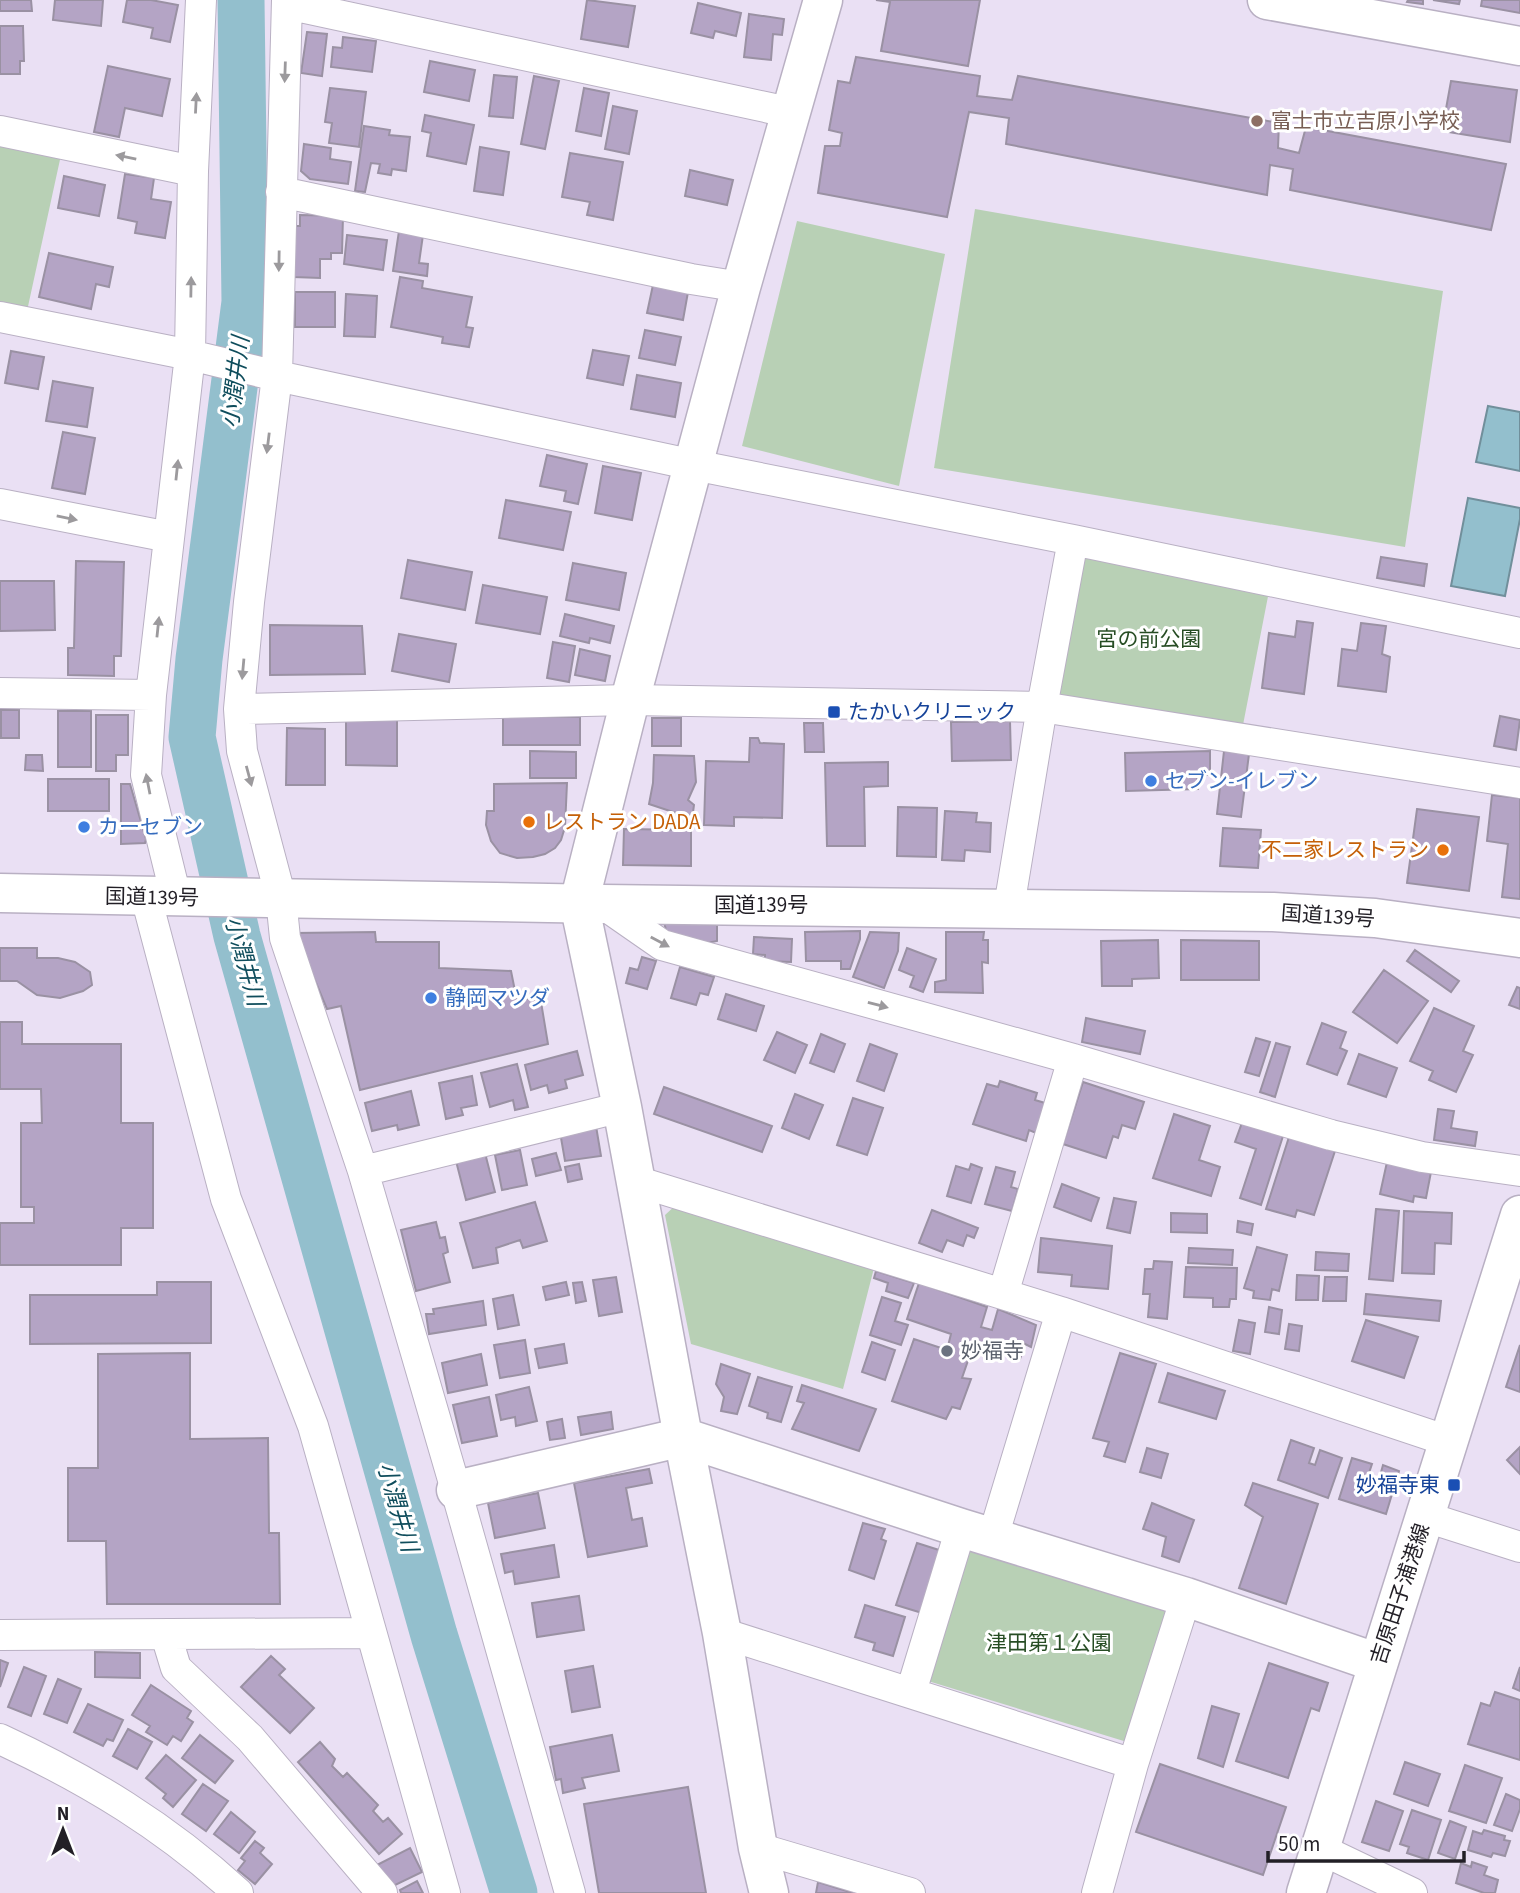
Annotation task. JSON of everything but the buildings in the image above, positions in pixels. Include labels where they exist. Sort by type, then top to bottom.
[{"type":"main road","points":[[769,1893],[758,1848],[722,1633],[622,1107],[591,903],[630,700],[741,288],[823,0]]},
{"type":"main road","points":[[1266,0],[1520,46]]},
{"type":"main road","name":"国道139号","points":[[0,893],[1273,912],[1362,917],[1520,938]]},
{"type":"main road","name":"吉原田子浦港線","points":[[1306,1893],[1520,1215]]},
{"type":"main road","points":[[456,1490],[683,1437],[1186,1597],[1378,1663]]},
{"type":"street","points":[[201,0],[193,171],[190,355],[151,695],[146,775],[226,1199],[313,1426],[445,1893]]},
{"type":"street","points":[[569,1893],[363,1171],[285,938],[242,751],[239,709],[276,376],[287,2],[793,113]]},
{"type":"street","points":[[0,131],[193,171]]},
{"type":"street","points":[[281,192],[741,288]]},
{"type":"street","points":[[0,317],[190,355],[276,376],[694,465],[1520,633]]},
{"type":"street","points":[[0,504],[169,537]]},
{"type":"street","points":[[1009,907],[1073,540]]},
{"type":"street","points":[[0,693],[151,695]]},
{"type":"street","points":[[239,709],[630,700],[1042,707],[1520,783]]},
{"type":"street","points":[[591,903],[662,946],[1073,1059],[1331,1135],[1422,1157],[1520,1171]]},
{"type":"street","points":[[1003,1294],[1073,1059]]},
{"type":"street","points":[[363,1171],[622,1107]]},
{"type":"street","points":[[636,1181],[1062,1312],[1448,1441]]},
{"type":"street","points":[[911,1692],[977,1532],[1062,1312]]},
{"type":"street","points":[[1426,1517],[1520,1546]]},
{"type":"street","points":[[1097,1893],[1133,1764],[1186,1597]]},
{"type":"street","points":[[0,1634],[371,1633]]},
{"type":"street","points":[[722,1633],[1133,1764]]},
{"type":"street","points":[[166,1635],[176,1668],[250,1738],[382,1893]]},
{"type":"street","points":[[0,1739],[56,1765],[128,1806],[211,1868],[238,1893]]},
{"type":"street","points":[[758,1848],[910,1893]]},
{"type":"street","points":[[1320,1849],[1412,1893]]},
{"type":"green space","points":[[0,142],[61,155],[27,311],[0,306]]},
{"type":"green space","points":[[975,209],[1443,291],[1405,547],[934,468]]},
{"type":"green space","points":[[797,221],[945,254],[899,486],[742,446]]},
{"type":"green space","name":"宮の前公園","points":[[1079,550],[1271,581],[1242,730],[1048,703]]},
{"type":"green space","points":[[678,1203],[874,1268],[843,1389],[691,1344],[665,1215]]},
{"type":"green space","name":"津田第１公園","points":[[970,1544],[1169,1604],[1127,1742],[928,1681]]},
{"type":"water","points":[[1488,406],[1520,412],[1520,471],[1476,462]]},
{"type":"water","points":[[1468,498],[1520,508],[1505,596],[1451,586]]},
{"type":"waterway","name":"小潤井川","points":[[241,0],[245,302],[199,659],[192,737],[237,936],[434,1635],[514,1893]]},
{"type":"place","name":"富士市立吉原小学校","points":[[1257,121]]},
{"type":"place","name":"たかいクリニック","points":[[834,712]]},
{"type":"place","name":"セブン-イレブン","points":[[1151,781]]},
{"type":"place","name":"レストラン DADA","points":[[529,822]]},
{"type":"place","name":"カーセブン","points":[[84,827]]},
{"type":"place","name":"不二家レストラン","points":[[1443,850]]},
{"type":"place","name":"静岡マツダ","points":[[431,998]]},
{"type":"place","name":"妙福寺","points":[[947,1351]]},
{"type":"place","name":"妙福寺東","points":[[1454,1485]]}]
